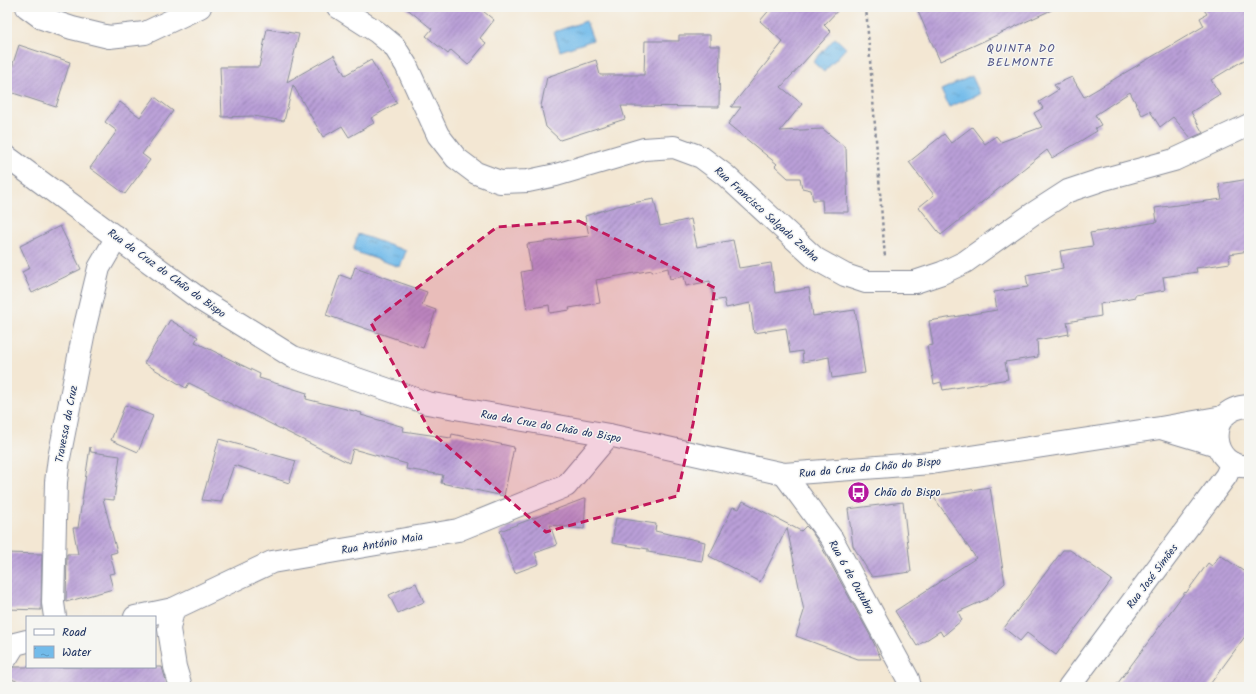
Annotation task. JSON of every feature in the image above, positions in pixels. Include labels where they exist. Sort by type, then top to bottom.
[{"type":"street","points":[[27,7],[42,18],[72,28],[109,37],[145,32],[200,7]]},
{"type":"street","name":"Rua Francisco Salgado Zenha","points":[[338,7],[376,32],[394,46],[406,64],[438,135],[456,158],[476,173],[500,182],[528,181],[556,175],[644,149],[674,148],[702,157],[725,175],[816,259],[845,275],[866,282],[916,282],[942,273],[965,262],[1068,191],[1101,180],[1174,160],[1249,125]]},
{"type":"street","name":"Rua da Cruz do Chão do Bispo","points":[[7,157],[201,300],[293,357],[427,403],[610,435],[784,474],[931,463],[1223,417]]},
{"type":"street","name":"Travessa da Cruz","points":[[55,616],[53,603],[55,490],[59,458],[85,326],[99,268],[117,237]]},
{"type":"street","points":[[1241,464],[1223,456],[1217,445],[1216,435],[1218,425],[1223,417],[1231,410],[1249,406]]},
{"type":"street","name":"Rua da Cruz do Chão do Bispo","points":[[1160,428],[1217,445]]},
{"type":"street","name":"Rua António Maia","points":[[140,616],[173,609],[272,562],[458,530],[566,486],[610,435]]},
{"type":"street","name":"Rua José Simões","points":[[1069,687],[1226,476],[1241,464]]},
{"type":"street","name":"Rua 6 de Outubro","points":[[784,474],[832,539],[908,679],[910,687]]},
{"type":"street","points":[[173,609],[169,629],[175,667],[181,687]]},
{"type":"street","points":[[7,657],[15,644],[26,641]]},
{"type":"path","points":[[866,7],[886,282]]},
{"type":"highlighted area","points":[[579,221],[715,288],[693,424],[677,496],[546,532],[430,431],[371,323],[497,227]]},
{"type":"water","points":[[586,21],[593,40],[560,51],[554,32]]},
{"type":"water","points":[[835,38],[846,48],[824,72],[813,62]]},
{"type":"water","points":[[972,76],[980,94],[949,107],[941,90]]},
{"type":"water","points":[[358,234],[406,251],[400,267],[353,251]]},
{"type":"building","points":[[405,7],[478,7],[494,20],[480,38],[486,43],[468,65],[451,50],[448,54],[426,36],[432,29]]},
{"type":"building","points":[[772,7],[841,7],[824,25],[831,32],[781,87],[802,104],[780,131],[823,129],[846,148],[848,212],[823,212],[822,200],[813,200],[811,190],[802,188],[800,178],[788,178],[775,166],[777,164],[728,124],[741,107],[731,107],[783,42],[760,21]]},
{"type":"building","points":[[916,7],[1058,7],[940,61]]},
{"type":"building","points":[[1202,7],[1249,7],[1249,57],[1211,80],[1220,94],[1191,112],[1203,133],[1191,138],[1173,117],[1160,127],[1150,111],[1142,115],[1130,92],[1095,115],[1101,125],[1095,128],[1097,131],[1052,158],[1047,150],[941,235],[919,207],[934,195],[909,162],[944,134],[951,143],[972,127],[985,144],[996,136],[1001,142],[1042,127],[1034,113],[1043,108],[1039,102],[1058,90],[1054,85],[1072,77],[1084,97],[1204,26],[1200,18],[1207,14]]},
{"type":"building","points":[[267,29],[299,34],[287,82],[334,55],[345,75],[371,60],[397,103],[371,118],[374,123],[349,137],[342,126],[323,137],[293,85],[284,121],[253,116],[222,117],[220,67],[259,67]]},
{"type":"building","points":[[679,35],[710,35],[710,46],[720,46],[719,107],[621,106],[625,119],[560,140],[546,127],[541,106],[547,77],[596,60],[600,75],[644,75],[645,41],[679,41]]},
{"type":"building","points":[[19,45],[70,62],[56,107],[7,91],[7,82]]},
{"type":"building","points":[[155,97],[173,111],[142,154],[150,160],[125,194],[90,168],[117,131],[105,122],[120,102],[140,117]]},
{"type":"building","points":[[1249,179],[1249,251],[1229,254],[1230,263],[1196,268],[1197,272],[1163,277],[1165,290],[1135,295],[1135,297],[1100,304],[1101,316],[1067,322],[1069,334],[1037,340],[1038,357],[1005,362],[1008,379],[943,390],[941,382],[934,384],[927,346],[933,345],[929,321],[997,310],[994,292],[1028,287],[1026,275],[1063,268],[1060,251],[1093,246],[1090,233],[1157,222],[1155,208],[1222,199],[1219,184]]},
{"type":"building","points":[[654,199],[660,226],[691,219],[697,247],[733,240],[739,268],[771,263],[775,293],[809,288],[813,316],[855,310],[865,373],[832,378],[829,357],[803,362],[802,351],[790,353],[786,328],[754,333],[750,303],[726,308],[724,299],[714,301],[710,281],[686,286],[684,276],[670,279],[668,268],[652,272],[652,270],[596,280],[600,303],[550,313],[549,305],[527,309],[521,272],[531,270],[527,244],[589,236],[585,216],[617,206]]},
{"type":"building","points":[[60,226],[81,269],[32,293],[22,272],[30,268],[20,246]]},
{"type":"building","points":[[355,267],[427,292],[422,305],[436,310],[423,348],[326,315],[340,275],[351,279]]},
{"type":"building","points":[[170,320],[198,337],[195,342],[260,374],[259,378],[307,393],[306,399],[362,413],[361,415],[404,427],[403,431],[451,438],[452,434],[514,447],[504,496],[441,483],[443,475],[406,469],[407,464],[353,449],[349,463],[189,383],[186,388],[144,363]]},
{"type":"building","points":[[125,405],[153,416],[138,452],[111,440]]},
{"type":"building","points":[[219,439],[296,461],[289,483],[234,465],[221,502],[202,500]]},
{"type":"building","points":[[90,447],[91,452],[120,456],[114,500],[103,499],[117,552],[110,554],[115,573],[109,574],[113,589],[66,602],[67,554],[78,554],[73,528],[78,528]]},
{"type":"building","points":[[990,487],[1005,583],[987,599],[958,612],[962,620],[943,636],[940,631],[917,646],[895,611],[976,558],[933,496]]},
{"type":"building","points":[[586,498],[584,529],[550,525],[557,545],[535,553],[539,564],[515,573],[500,531]]},
{"type":"building","points":[[743,501],[801,531],[806,526],[811,531],[821,546],[871,637],[881,659],[858,659],[796,636],[804,611],[787,528],[760,582],[709,556],[733,507],[739,509]]},
{"type":"building","points":[[903,502],[911,572],[872,577],[853,546],[848,509]]},
{"type":"building","points":[[616,518],[656,524],[655,531],[705,542],[702,561],[648,552],[648,549],[612,543]]},
{"type":"building","points":[[1063,550],[1070,550],[1112,580],[1056,655],[1027,633],[1020,641],[1004,628]]},
{"type":"building","points":[[7,553],[42,554],[41,610],[7,609]]},
{"type":"building","points":[[1220,555],[1249,575],[1249,631],[1208,687],[1115,687],[1208,563],[1212,566]]},
{"type":"building","points":[[416,583],[424,602],[398,613],[389,595]]},
{"type":"building","points":[[14,667],[162,667],[168,687],[30,687],[7,677],[7,669]]},
{"type":"place","name":"Chão do Bispo","points":[[859,492]]},
{"type":"district","name":"QUINTA DO BELMONTE","points":[[1021,55]]}]
